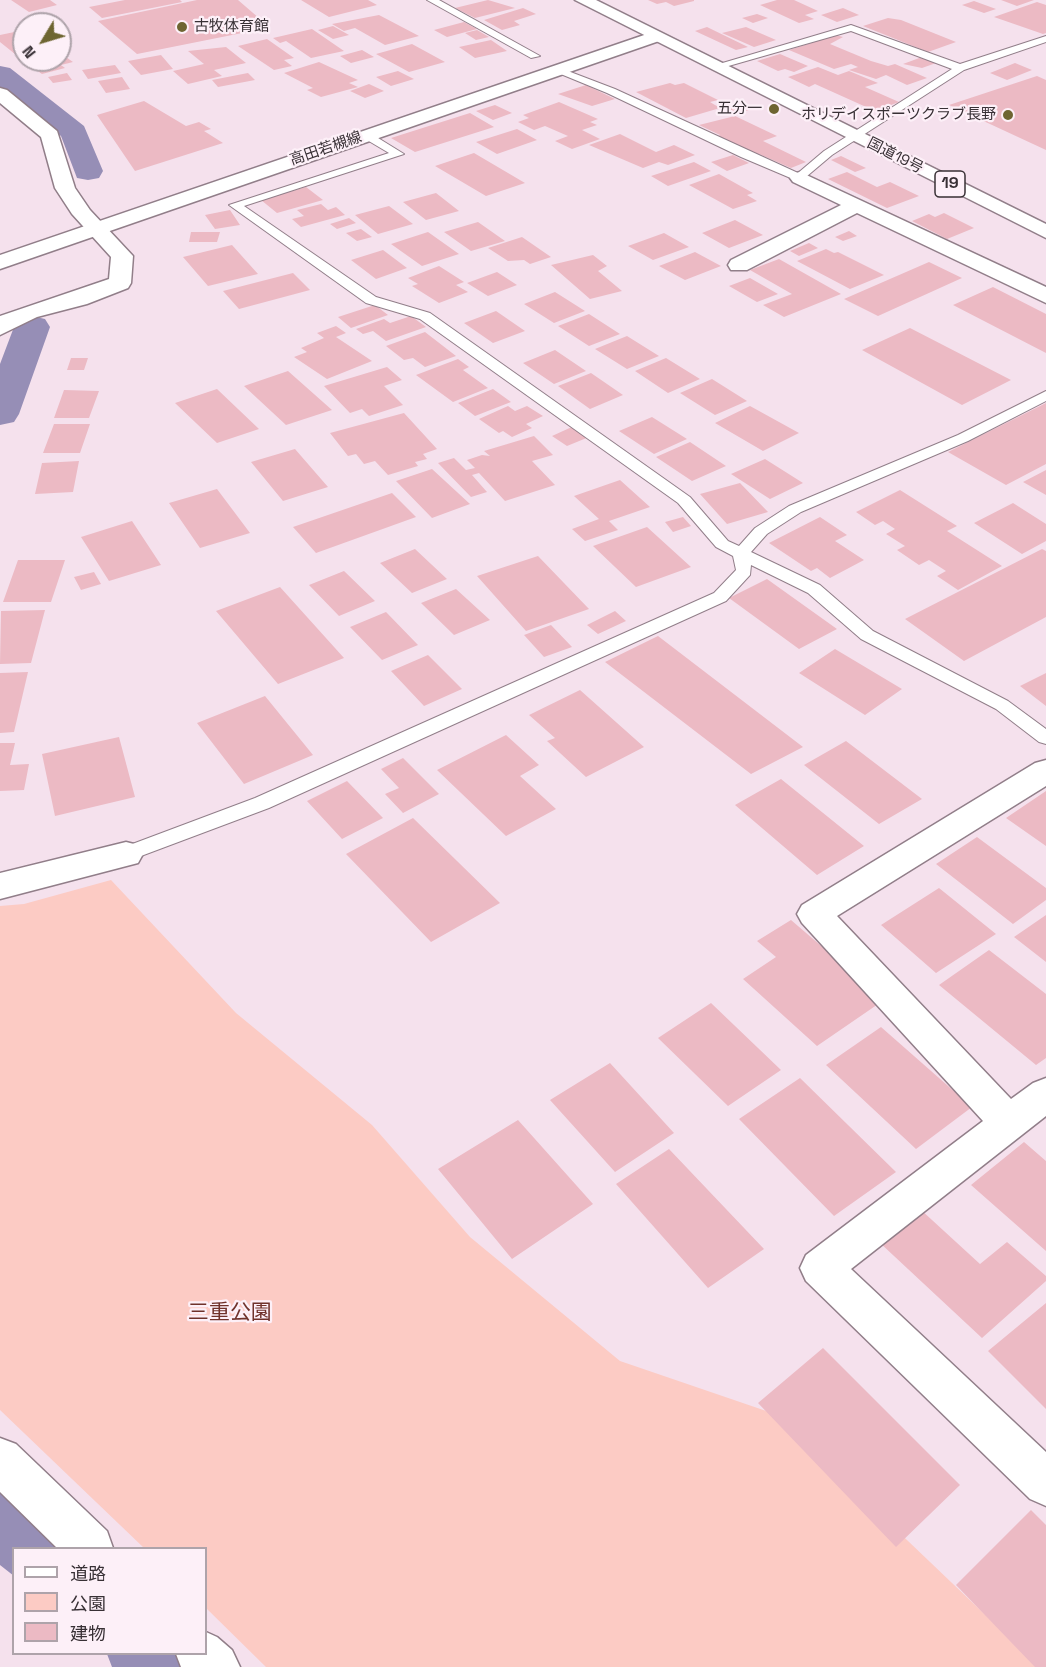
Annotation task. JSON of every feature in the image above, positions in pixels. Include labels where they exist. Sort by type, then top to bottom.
[{"type":"main road","name":"国道19号","points":[[583,0],[1046,232]]},
{"type":"main road","points":[[608,31],[629,24]]},
{"type":"main road","name":"高田若槻線","points":[[80,221],[366,135],[653,36]]},
{"type":"main road","points":[[512,63],[556,49]]},
{"type":"main road","points":[[0,94],[50,135],[65,188],[80,221],[122,256],[120,283],[79,299],[29,312],[2,324],[0,328]]},
{"type":"main road","points":[[0,122],[26,116]]},
{"type":"main road","points":[[800,178],[1046,296]]},
{"type":"main road","name":"高田若槻線","points":[[0,262],[116,202]]},
{"type":"main road","points":[[739,265],[857,205]]},
{"type":"main road","points":[[1009,1124],[814,914],[1046,771]]},
{"type":"main road","points":[[0,886],[126,854]]},
{"type":"main road","points":[[1046,1094],[821,1268],[1046,1483]]},
{"type":"main road","points":[[0,1460],[89,1547]]},
{"type":"main road","points":[[202,1655],[215,1667]]},
{"type":"lane","points":[[432,0],[535,56]]},
{"type":"lane","points":[[714,67],[851,28],[960,68]]},
{"type":"lane","points":[[556,70],[611,92],[745,155],[800,178],[828,153],[960,68],[1046,39]]},
{"type":"lane","points":[[366,135],[398,154],[234,205],[370,300],[425,316],[684,500],[722,544],[814,589],[867,634],[1002,705],[1046,738]]},
{"type":"lane","points":[[741,554],[761,531],[795,509],[963,438],[1046,395]]},
{"type":"lane","points":[[126,854],[262,803],[720,597],[744,571],[741,554]]},
{"type":"green space","name":"三重公園","points":[[111,880],[236,1013],[372,1125],[470,1237],[620,1361],[775,1414],[1040,1667],[266,1667],[207,1609],[207,1547],[143,1547],[0,1410],[0,906],[24,904]]},
{"type":"building","points":[[11,0],[50,0],[57,5],[29,12]]},
{"type":"building","points":[[125,0],[180,0],[182,2],[102,18],[89,7]]},
{"type":"building","name":"古牧体育館","points":[[197,0],[238,0],[267,25],[249,29],[252,31],[137,54],[98,21]]},
{"type":"building","points":[[301,0],[368,0],[377,5],[329,17]]},
{"type":"building","points":[[488,0],[515,8],[475,18],[455,8]]},
{"type":"building","points":[[648,0],[694,1],[674,6],[666,2],[657,4]]},
{"type":"building","points":[[777,0],[794,0],[818,11],[805,15],[814,19],[799,23],[760,5]]},
{"type":"building","points":[[1001,0],[1034,0],[1017,6]]},
{"type":"building","points":[[974,1],[996,9],[984,13],[962,5]]},
{"type":"building","points":[[1037,2],[1046,5],[1046,33],[1043,34],[994,17]]},
{"type":"building","points":[[523,8],[536,14],[514,21],[520,25],[502,30],[484,20]]},
{"type":"building","points":[[843,8],[859,15],[837,22],[821,15]]},
{"type":"building","points":[[757,14],[768,18],[753,23],[742,18]]},
{"type":"building","points":[[379,15],[419,36],[385,45],[355,28],[344,31],[332,24]]},
{"type":"building","points":[[888,18],[901,20],[956,42],[928,52],[863,26]]},
{"type":"building","points":[[464,22],[477,29],[447,37],[434,30]]},
{"type":"building","points":[[333,26],[349,35],[333,39],[318,30]]},
{"type":"building","points":[[707,27],[748,47],[736,50],[695,31]]},
{"type":"building","points":[[746,27],[776,40],[754,47],[722,33]]},
{"type":"building","points":[[312,29],[344,51],[311,58],[286,41],[280,43],[273,38]]},
{"type":"building","points":[[477,30],[489,37],[476,40],[465,33]]},
{"type":"building","points":[[12,32],[12,52],[0,42],[0,35]]},
{"type":"building","points":[[836,35],[843,37],[830,44],[871,61],[888,66],[895,64],[927,78],[907,85],[886,75],[876,79],[849,70],[858,67],[851,64],[834,69],[789,50]]},
{"type":"building","points":[[267,39],[294,58],[284,60],[292,66],[274,70],[238,46]]},
{"type":"building","points":[[491,40],[507,51],[475,58],[459,47]]},
{"type":"building","points":[[412,44],[445,62],[409,72],[376,54]]},
{"type":"building","points":[[226,47],[246,63],[214,70],[222,76],[188,84],[173,71],[204,64],[188,51]]},
{"type":"building","points":[[362,50],[374,57],[351,63],[340,56]]},
{"type":"building","points":[[780,54],[808,66],[794,72],[785,69],[778,71],[757,61]]},
{"type":"building","points":[[161,55],[173,69],[141,75],[128,61]]},
{"type":"building","points":[[922,57],[936,63],[922,68],[903,64]]},
{"type":"building","points":[[319,62],[358,80],[349,83],[358,87],[321,97],[307,90],[313,88],[284,73]]},
{"type":"building","points":[[1015,63],[1032,70],[1007,80],[990,73]]},
{"type":"building","points":[[115,65],[121,73],[88,79],[82,70]]},
{"type":"building","points":[[818,67],[838,75],[849,71],[878,83],[865,87],[899,102],[875,111],[815,84],[809,87],[788,77]]},
{"type":"building","points":[[398,71],[414,79],[391,86],[376,77]]},
{"type":"building","points":[[67,73],[72,80],[53,83],[48,77]]},
{"type":"building","points":[[248,73],[255,80],[218,87],[212,80]]},
{"type":"building","name":"ホリデイスポーツクラブ長野","points":[[1037,76],[1046,80],[1046,150],[949,105]]},
{"type":"building","points":[[122,77],[130,89],[106,93],[98,81]]},
{"type":"building","points":[[670,83],[675,85],[684,83],[718,100],[710,102],[720,108],[686,118],[636,92]]},
{"type":"building","points":[[369,84],[384,91],[365,98],[350,91]]},
{"type":"building","points":[[586,85],[615,99],[592,106],[558,94]]},
{"type":"building","points":[[144,101],[186,126],[199,122],[211,129],[204,131],[223,143],[135,171],[97,115]]},
{"type":"building","points":[[559,102],[598,119],[590,122],[597,125],[582,130],[600,139],[572,149],[555,141],[568,136],[545,126],[534,130],[518,122],[529,118],[523,115]]},
{"type":"building","points":[[742,104],[752,109],[734,115],[724,109]]},
{"type":"building","points":[[495,105],[512,113],[493,120],[476,111]]},
{"type":"building","points":[[470,113],[494,127],[415,152],[391,138]]},
{"type":"building","points":[[735,116],[777,136],[763,141],[806,162],[791,168],[716,137],[720,135],[699,125]]},
{"type":"building","points":[[517,129],[537,140],[497,154],[476,142]]},
{"type":"building","points":[[620,134],[656,152],[674,145],[695,155],[668,165],[659,162],[643,168],[589,145]]},
{"type":"building","points":[[474,153],[525,183],[486,196],[435,166]]},
{"type":"building","points":[[733,155],[749,163],[727,171],[711,162]]},
{"type":"building","points":[[841,156],[866,168],[855,172],[831,160]]},
{"type":"building","points":[[694,162],[711,171],[668,186],[651,176]]},
{"type":"building","points":[[847,172],[877,187],[890,182],[919,196],[887,208],[828,179]]},
{"type":"building","points":[[719,174],[753,193],[747,195],[757,201],[733,209],[689,185]]},
{"type":"building","points":[[306,187],[323,200],[277,213],[261,200]]},
{"type":"building","points":[[436,193],[459,211],[426,220],[403,202]]},
{"type":"building","points":[[321,204],[328,210],[336,207],[345,215],[301,227],[292,219],[304,216],[297,210]]},
{"type":"building","points":[[389,206],[413,224],[378,234],[355,215]]},
{"type":"building","points":[[230,210],[240,225],[215,229],[205,215]]},
{"type":"building","points":[[944,213],[974,228],[947,239],[912,221],[929,214],[935,217]]},
{"type":"building","points":[[349,218],[356,223],[337,229],[330,224]]},
{"type":"building","points":[[735,220],[763,235],[729,248],[702,233]]},
{"type":"building","points":[[478,222],[505,241],[471,251],[444,232]]},
{"type":"building","points":[[361,229],[372,237],[357,241],[346,233]]},
{"type":"building","points":[[849,231],[857,236],[843,241],[835,237]]},
{"type":"building","points":[[191,232],[220,232],[217,242],[189,242]]},
{"type":"building","points":[[428,232],[459,254],[422,266],[391,244]]},
{"type":"building","points":[[664,233],[689,247],[653,260],[628,246]]},
{"type":"building","points":[[522,237],[551,257],[530,264],[524,260],[508,261],[488,248]]},
{"type":"building","points":[[809,243],[818,248],[799,256],[790,251]]},
{"type":"building","points":[[232,245],[258,274],[208,286],[183,257]]},
{"type":"building","points":[[826,249],[834,253],[838,252],[884,275],[850,289],[797,261]]},
{"type":"building","points":[[383,250],[407,268],[376,279],[351,260]]},
{"type":"building","points":[[695,252],[721,266],[685,280],[659,266]]},
{"type":"building","points":[[593,255],[607,266],[598,271],[622,291],[590,299],[551,265]]},
{"type":"building","points":[[779,259],[841,294],[784,317],[763,305],[792,294],[750,270]]},
{"type":"building","points":[[929,262],[962,278],[878,316],[844,299]]},
{"type":"building","points":[[439,266],[464,282],[456,285],[468,292],[439,303],[412,286],[418,284],[408,278]]},
{"type":"building","points":[[497,272],[517,285],[488,296],[467,283]]},
{"type":"building","points":[[293,273],[310,290],[239,309],[223,291]]},
{"type":"building","points":[[750,278],[778,294],[757,302],[729,286]]},
{"type":"building","points":[[993,287],[1046,314],[1046,353],[953,305]]},
{"type":"building","points":[[555,292],[585,311],[554,323],[524,304]]},
{"type":"building","points":[[375,305],[388,315],[351,328],[338,317]]},
{"type":"building","points":[[496,311],[525,331],[493,343],[464,323]]},
{"type":"building","points":[[589,314],[620,334],[589,346],[558,326]]},
{"type":"building","points":[[411,316],[426,327],[386,341],[373,331],[363,334],[356,329],[384,319],[390,323]]},
{"type":"building","points":[[336,326],[346,333],[336,337],[372,361],[327,379],[294,357],[307,352],[301,348],[324,338],[317,333]]},
{"type":"building","points":[[910,328],[1011,380],[962,405],[862,350]]},
{"type":"building","points":[[425,332],[456,356],[425,367],[413,358],[404,360],[386,346]]},
{"type":"building","points":[[627,336],[659,356],[627,369],[595,349]]},
{"type":"building","points":[[555,350],[586,371],[554,384],[523,363]]},
{"type":"building","points":[[71,358],[88,358],[84,370],[67,370]]},
{"type":"building","points":[[666,358],[700,379],[668,393],[635,371]]},
{"type":"building","points":[[458,359],[469,367],[463,370],[488,388],[453,402],[416,375]]},
{"type":"building","points":[[387,367],[402,380],[384,386],[403,405],[369,416],[362,409],[350,413],[324,386]]},
{"type":"building","points":[[288,371],[332,410],[286,425],[244,386]]},
{"type":"building","points":[[591,373],[623,395],[590,409],[558,386]]},
{"type":"building","points":[[712,379],[747,401],[715,415],[680,393]]},
{"type":"building","points":[[217,389],[259,429],[217,443],[175,403]]},
{"type":"building","points":[[493,389],[511,402],[475,416],[458,403]]},
{"type":"building","points":[[64,390],[99,391],[89,418],[54,418]]},
{"type":"building","points":[[1046,403],[1046,464],[1006,485],[948,452]]},
{"type":"building","points":[[508,406],[515,411],[527,406],[543,416],[526,424],[532,428],[512,437],[503,431],[499,433],[479,419]]},
{"type":"building","points":[[750,406],[799,433],[763,451],[715,423]]},
{"type":"building","points":[[404,413],[437,449],[423,454],[427,459],[415,462],[418,466],[388,475],[375,461],[364,464],[356,454],[348,456],[330,433]]},
{"type":"building","points":[[652,417],[687,439],[654,454],[619,431]]},
{"type":"building","points":[[54,424],[90,424],[80,453],[43,453]]},
{"type":"building","points":[[574,426],[589,437],[567,446],[552,436]]},
{"type":"building","points":[[534,436],[553,455],[532,461],[555,485],[505,501],[479,473],[472,475],[487,492],[471,497],[438,463],[454,458],[466,470],[475,468],[467,460],[482,455],[490,456],[484,451]]},
{"type":"building","points":[[690,442],[726,466],[692,481],[656,457]]},
{"type":"building","points":[[295,449],[328,487],[283,501],[251,462]]},
{"type":"building","points":[[765,459],[803,483],[770,499],[731,474]]},
{"type":"building","points":[[79,461],[73,492],[35,494],[42,463]]},
{"type":"building","points":[[432,469],[470,504],[432,518],[396,481]]},
{"type":"building","points":[[1046,470],[1046,495],[1023,482]]},
{"type":"building","points":[[620,480],[650,507],[609,521],[618,530],[585,541],[572,529],[599,519],[574,496]]},
{"type":"building","points":[[740,483],[768,512],[727,524],[700,494]]},
{"type":"building","points":[[217,489],[250,533],[200,548],[169,503]]},
{"type":"building","points":[[900,490],[957,526],[947,531],[1002,566],[958,590],[937,576],[946,571],[929,560],[919,565],[897,550],[905,546],[886,534],[895,529],[883,521],[875,525],[856,512]]},
{"type":"building","points":[[392,493],[416,517],[316,553],[293,527]]},
{"type":"building","points":[[1013,503],[1046,524],[1046,541],[1022,554],[974,523]]},
{"type":"building","points":[[683,517],[691,526],[673,532],[665,522]]},
{"type":"building","points":[[820,517],[847,535],[835,541],[864,560],[830,578],[817,568],[811,571],[769,543]]},
{"type":"building","points":[[132,521],[161,565],[109,581],[81,537]]},
{"type":"building","points":[[647,527],[691,567],[636,587],[593,546]]},
{"type":"building","points":[[415,549],[447,579],[412,593],[380,563]]},
{"type":"building","points":[[1042,549],[1046,551],[1046,617],[964,661],[905,619]]},
{"type":"building","points":[[538,556],[589,609],[526,631],[477,576]]},
{"type":"building","points":[[18,560],[65,560],[51,602],[3,602]]},
{"type":"building","points":[[344,571],[375,601],[339,616],[309,585]]},
{"type":"building","points":[[94,572],[101,584],[81,590],[74,577]]},
{"type":"building","points":[[767,579],[837,629],[799,649],[729,598]]},
{"type":"building","points":[[280,587],[344,658],[278,684],[216,611]]},
{"type":"building","points":[[456,589],[490,620],[454,635],[421,603]]},
{"type":"building","points":[[45,610],[31,663],[0,664],[1,611]]},
{"type":"building","points":[[615,611],[626,621],[598,634],[587,625]]},
{"type":"building","points":[[386,612],[418,645],[382,660],[350,627]]},
{"type":"building","points":[[551,625],[572,647],[544,657],[524,635]]},
{"type":"building","points":[[658,636],[803,747],[751,774],[605,662]]},
{"type":"building","points":[[835,649],[902,689],[865,715],[799,673]]},
{"type":"building","points":[[428,655],[462,689],[424,706],[391,671]]},
{"type":"building","points":[[28,672],[14,732],[0,733],[0,673]]},
{"type":"building","points":[[1046,673],[1046,706],[1020,686]]},
{"type":"building","points":[[580,690],[644,747],[586,777],[547,741],[555,738],[529,715]]},
{"type":"building","points":[[265,696],[313,755],[244,784],[197,723]]},
{"type":"building","points":[[506,735],[539,765],[520,776],[556,809],[506,836],[437,770]]},
{"type":"building","points":[[119,737],[135,797],[55,816],[42,754]]},
{"type":"building","points":[[846,741],[922,799],[879,824],[804,765]]},
{"type":"building","points":[[0,743],[15,743],[10,765],[29,764],[24,790],[0,791]]},
{"type":"building","points":[[403,758],[439,794],[403,813],[385,794],[399,788],[381,769]]},
{"type":"building","points":[[781,779],[864,846],[817,875],[735,805]]},
{"type":"building","points":[[347,781],[383,818],[342,839],[307,801]]},
{"type":"building","points":[[1046,791],[1046,846],[1006,818]]},
{"type":"building","points":[[413,818],[500,903],[431,942],[346,854]]},
{"type":"building","points":[[977,837],[1046,888],[1046,900],[1013,924],[936,864]]},
{"type":"building","points":[[939,888],[996,934],[936,973],[881,925]]},
{"type":"building","points":[[1046,915],[1046,962],[1014,937]]},
{"type":"building","points":[[791,920],[884,1000],[817,1046],[743,979],[776,957],[757,941]]},
{"type":"building","points":[[989,950],[1046,994],[1046,1058],[1036,1065],[939,985]]},
{"type":"building","points":[[711,1003],[781,1070],[728,1106],[658,1038]]},
{"type":"building","points":[[881,1027],[972,1107],[916,1149],[826,1065]]},
{"type":"building","points":[[610,1063],[674,1133],[615,1172],[550,1100]]},
{"type":"building","points":[[800,1078],[896,1172],[834,1216],[739,1119]]},
{"type":"building","points":[[518,1120],[593,1204],[512,1259],[438,1169]]},
{"type":"building","points":[[1024,1142],[1046,1161],[1046,1251],[971,1185]]},
{"type":"building","points":[[669,1149],[764,1249],[708,1288],[616,1184]]},
{"type":"building","points":[[920,1209],[980,1264],[1007,1242],[1046,1276],[1046,1281],[982,1338],[879,1242]]},
{"type":"building","points":[[1046,1303],[1046,1409],[988,1351]]},
{"type":"building","points":[[823,1348],[960,1485],[896,1547],[758,1403]]},
{"type":"building","points":[[1031,1510],[1046,1525],[1046,1667],[1035,1667],[956,1585]]},
{"type":"waterway","points":[[0,74],[74,132],[88,171]]},
{"type":"waterway","points":[[0,414],[32,327]]},
{"type":"waterway","points":[[0,1515],[34,1547]]},
{"type":"waterway","points":[[146,1655],[159,1667]]},
{"type":"place","name":"古牧体育館","points":[[182,27]]},
{"type":"place","name":"五分一","points":[[774,109]]},
{"type":"place","name":"ホリデイスポーツクラブ長野","points":[[1008,115]]}]
